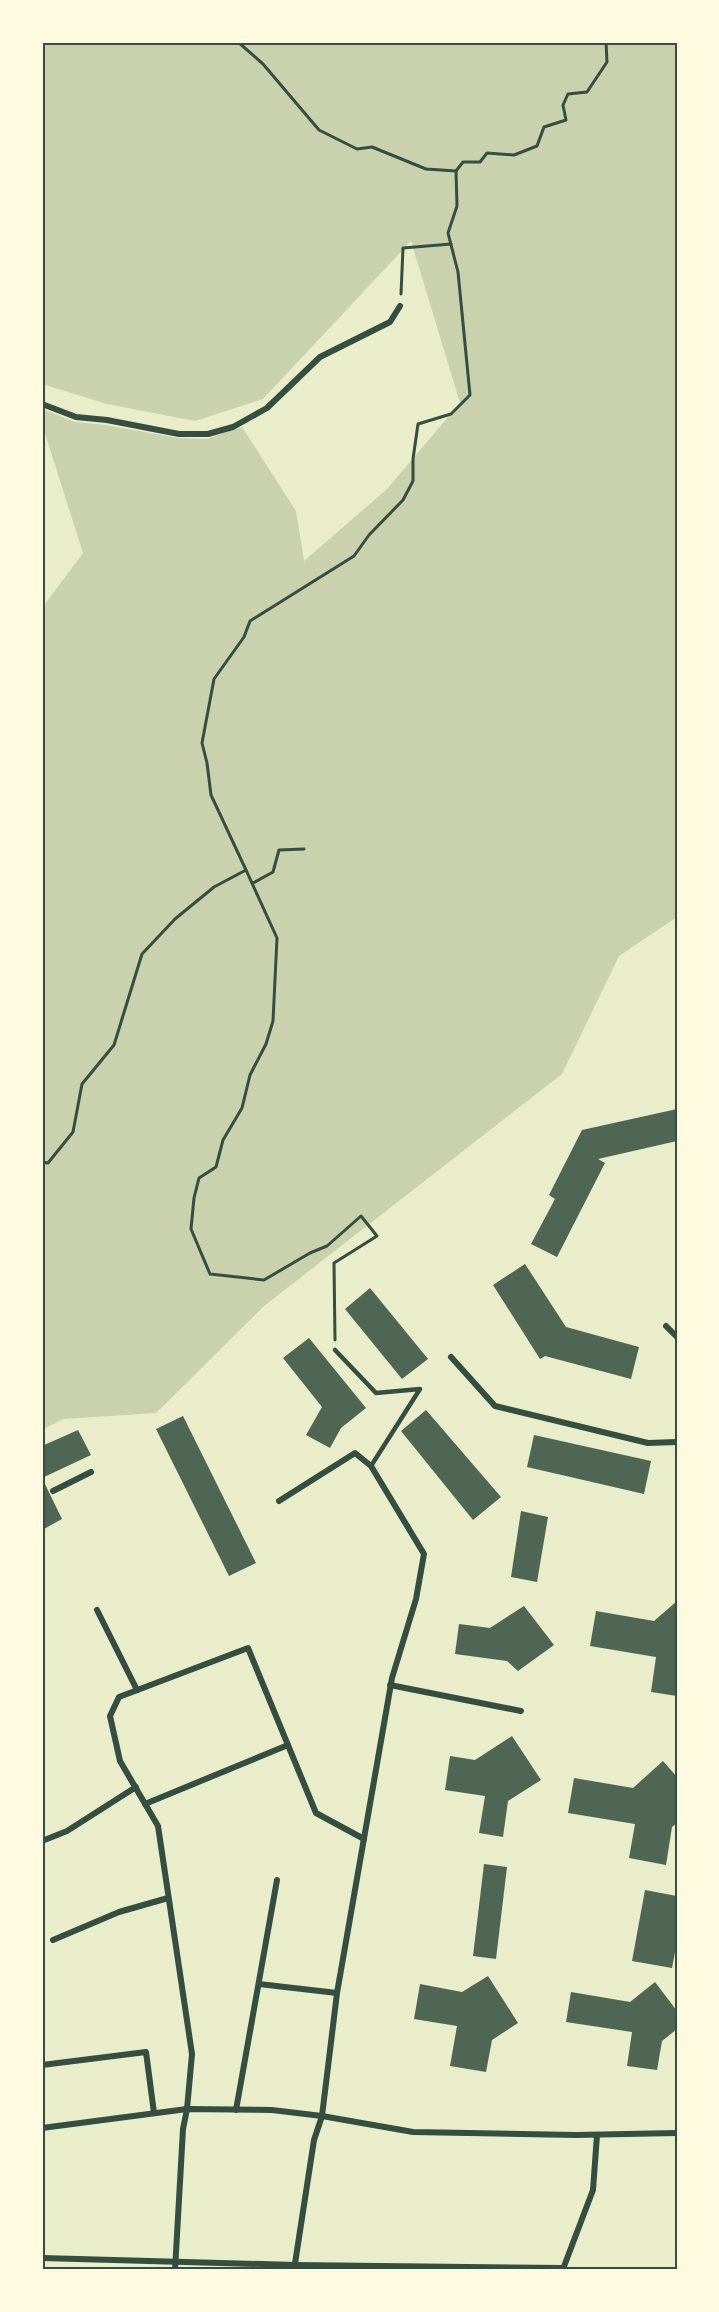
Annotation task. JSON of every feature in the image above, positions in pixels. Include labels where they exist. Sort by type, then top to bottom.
[{"type":"street","points":[[42,404],[76,417],[107,420],[179,434],[208,434],[233,427],[267,408],[320,357],[390,322],[400,306]]},
{"type":"street","points":[[666,1326],[677,1337]]},
{"type":"street","points":[[451,1357],[495,1406],[648,1443],[677,1442]]},
{"type":"street","points":[[279,1501],[355,1453],[371,1466],[424,1554],[416,1599],[390,1685],[338,1993],[322,2116],[314,2140],[295,2267]]},
{"type":"street","points":[[53,1491],[91,1472]]},
{"type":"street","points":[[97,1610],[137,1690]]},
{"type":"street","points":[[175,2270],[183,2129],[192,2054],[158,1826],[120,1761],[110,1716],[119,1697],[248,1648],[316,1813],[364,1839]]},
{"type":"street","points":[[390,1685],[521,1711]]},
{"type":"street","points":[[145,1804],[288,1745]]},
{"type":"street","points":[[42,1841],[67,1831],[136,1787]]},
{"type":"street","points":[[236,2110],[277,1880]]},
{"type":"street","points":[[53,1940],[119,1912],[168,1898]]},
{"type":"street","points":[[258,1984],[338,1993]]},
{"type":"street","points":[[42,2065],[146,2052],[154,2113]]},
{"type":"street","points":[[42,2128],[187,2109],[272,2110],[413,2132],[597,2135],[677,2133]]},
{"type":"street","points":[[42,2258],[295,2267],[563,2269],[593,2190],[597,2135]]},
{"type":"lane","points":[[335,1350],[375,1393],[420,1389],[371,1466]]},
{"type":"path","points":[[238,42],[262,64],[320,130],[357,149],[372,147],[426,169],[456,171]]},
{"type":"path","points":[[335,1350],[334,1263],[377,1236],[361,1216],[327,1246],[310,1253],[264,1280],[210,1274],[191,1229],[194,1198],[199,1178],[216,1167],[224,1140],[242,1108],[250,1075],[266,1044],[273,1021],[277,938],[211,795],[202,743],[213,679],[244,637],[250,621],[354,556],[369,536],[403,500],[413,481],[413,459],[418,424],[451,414],[470,395],[459,283],[448,233],[457,206],[456,171],[463,162],[480,162],[487,153],[514,155],[537,146],[544,127],[566,120],[563,105],[568,94],[587,92],[607,62],[606,42]]},
{"type":"path","points":[[400,306],[403,249],[451,244]]},
{"type":"path","points":[[253,883],[273,872],[279,850],[304,849]]},
{"type":"path","points":[[42,1162],[48,1163],[73,1132],[82,1084],[114,1045],[142,954],[214,887],[246,870]]},
{"type":"green space","points":[[42,42],[677,42],[677,917],[619,956],[562,1074],[264,1306],[156,1413],[63,1419],[42,1430],[42,608],[83,553],[42,424],[42,409],[75,422],[178,438],[207,439],[242,427],[296,511],[304,561],[387,489],[460,403],[411,241],[263,399],[195,421],[107,404],[42,384]]},
{"type":"building","points":[[677,1109],[677,1141],[598,1159],[605,1163],[557,1257],[531,1244],[555,1199],[549,1195],[582,1130]]},
{"type":"building","points":[[525,1264],[566,1327],[639,1347],[631,1379],[545,1356],[540,1359],[493,1285]]},
{"type":"building","points":[[370,1288],[428,1359],[402,1379],[345,1309]]},
{"type":"building","points":[[309,1338],[366,1408],[341,1428],[330,1448],[306,1435],[322,1407],[283,1358]]},
{"type":"building","points":[[426,1410],[501,1497],[473,1520],[401,1431]]},
{"type":"building","points":[[183,1416],[256,1563],[229,1576],[156,1429]]},
{"type":"building","points":[[78,1430],[91,1455],[42,1478],[42,1446]]},
{"type":"building","points":[[534,1435],[651,1461],[644,1494],[527,1467]]},
{"type":"building","points":[[42,1478],[62,1519],[42,1530]]},
{"type":"building","points":[[521,1511],[548,1517],[537,1582],[511,1577]]},
{"type":"building","points":[[677,1601],[677,1696],[651,1692],[656,1657],[590,1646],[596,1611],[654,1621]]},
{"type":"building","points":[[524,1606],[554,1645],[518,1671],[507,1661],[455,1654],[459,1624],[490,1628]]},
{"type":"building","points":[[512,1736],[541,1780],[508,1801],[503,1837],[479,1833],[485,1796],[445,1790],[450,1756],[475,1760]]},
{"type":"building","points":[[663,1761],[677,1777],[677,1823],[672,1827],[666,1865],[629,1858],[635,1824],[568,1813],[574,1778],[633,1788]]},
{"type":"building","points":[[484,1864],[507,1867],[496,1959],[473,1956]]},
{"type":"building","points":[[645,1890],[677,1896],[677,1942],[672,1968],[632,1961]]},
{"type":"building","points":[[488,1976],[518,2023],[492,2040],[486,2072],[450,2066],[457,2026],[414,2019],[420,1984],[462,1992]]},
{"type":"building","points":[[655,1982],[677,2011],[677,2029],[662,2041],[657,2070],[627,2066],[632,2032],[566,2022],[571,1992],[630,2002]]}]
